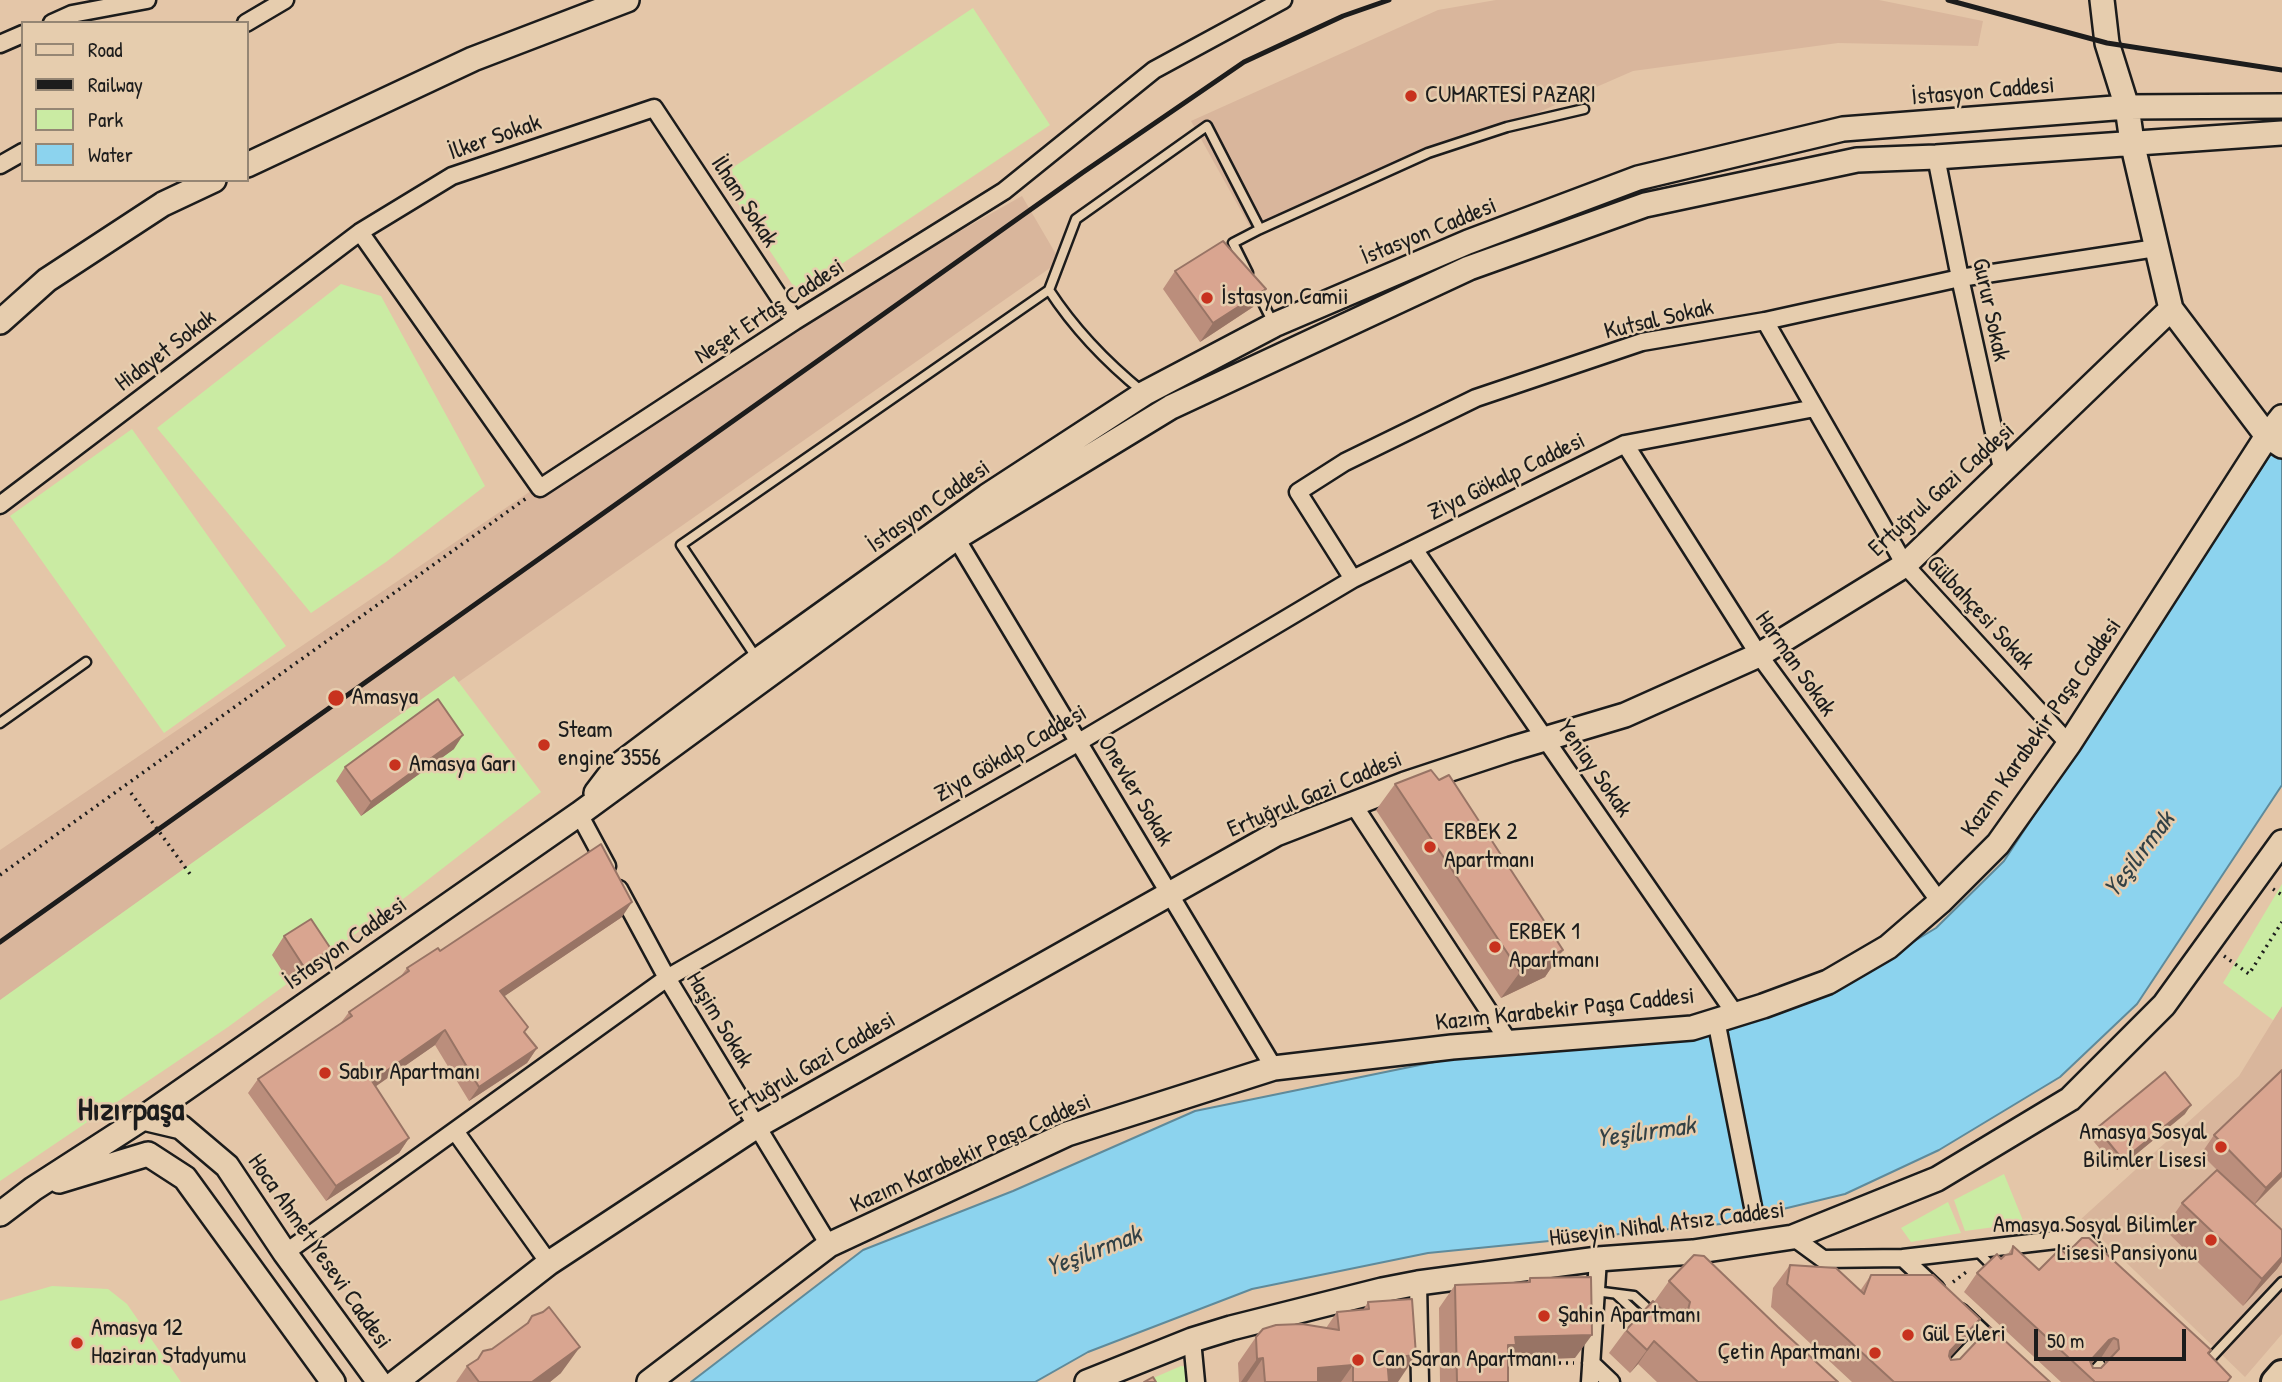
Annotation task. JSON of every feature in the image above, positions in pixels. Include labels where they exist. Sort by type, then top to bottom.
[{"type":"main road","points":[[2275,1382],[2282,1374]]},
{"type":"street","points":[[56,21],[72,14],[147,0]]},
{"type":"street","points":[[248,22],[285,0]]},
{"type":"street","points":[[248,165],[473,59],[626,0]]},
{"type":"street","name":"Neşet Ertaş Caddesi","points":[[540,488],[795,321],[1004,191],[1154,70],[1283,0]]},
{"type":"street","points":[[2102,0],[2107,43],[2127,107],[2132,142],[2171,310],[2274,441]]},
{"type":"street","points":[[0,44],[21,35]]},
{"type":"street","name":"İstasyon Caddesi","points":[[143,1118],[579,814],[987,496],[1145,393],[1275,325],[1468,242],[1638,178],[1843,129],[2127,107],[2282,107]]},
{"type":"street","name":"İlham Sokak","points":[[654,108],[795,321]]},
{"type":"street","name":"İlker Sokak","points":[[360,232],[452,176],[654,108]]},
{"type":"street","name":"İstasyon Caddesi","points":[[764,668],[956,538],[1171,407],[1469,268],[1645,205],[1857,160],[2282,133]]},
{"type":"street","points":[[0,164],[21,153]]},
{"type":"street","name":"Gurur Sokak","points":[[1936,157],[2003,472]]},
{"type":"street","points":[[0,322],[47,279],[163,204],[211,182]]},
{"type":"street","points":[[360,232],[540,488]]},
{"type":"street","name":"Hidayet Sokak","points":[[0,505],[360,232]]},
{"type":"street","name":"Kutsal Sokak","points":[[1353,579],[1298,492],[1345,462],[1488,394],[1642,342],[1765,321],[1960,278],[2156,248]]},
{"type":"street","name":"Ertuğrul Gazi Caddesi","points":[[396,1382],[549,1263],[757,1126],[1169,892],[1276,835],[1353,804],[1511,749],[1626,715],[1759,655],[1905,565],[2171,310]]},
{"type":"street","name":"Gülbahçesi Sokak","points":[[1765,321],[1905,565],[2069,744]]},
{"type":"street","name":"Ziya Gökalp Caddesi","points":[[285,1253],[667,978],[1079,742],[1353,579],[1625,444],[1815,408]]},
{"type":"street","name":"Kazım Karabekir Paşa Caddesi","points":[[649,1382],[829,1245],[1067,1134],[1275,1068],[1509,1042],[1692,1028],[1828,982],[1888,947],[1940,902],[1998,844],[2274,441],[2282,417]]},
{"type":"street","name":"Harman Sokak","points":[[1625,444],[1759,655],[1940,902]]},
{"type":"street","name":"Onevler Sokak","points":[[956,538],[1275,1068]]},
{"type":"street","name":"Yeniay Sokak","points":[[1414,548],[1546,740],[1726,1017]]},
{"type":"street","points":[[1353,804],[1509,1042]]},
{"type":"street","name":"Haşim Sokak","points":[[579,814],[667,978],[829,1245]]},
{"type":"street","name":"Hüseyin Nihal Atsız Caddesi","points":[[1087,1382],[1192,1340],[1231,1328],[1418,1283],[1598,1259],[1698,1257],[1793,1237],[1937,1179],[2070,1099],[2164,1005],[2282,842]]},
{"type":"street","points":[[1726,1017],[1754,1212]]},
{"type":"street","points":[[0,1214],[33,1189],[143,1118]]},
{"type":"street","name":"Hoca Ahmet Yesevi Caddesi","points":[[143,1118],[181,1127],[227,1166],[285,1253],[379,1382]]},
{"type":"street","points":[[455,1131],[549,1263]]},
{"type":"street","points":[[33,1189],[148,1154],[185,1178],[333,1382]]},
{"type":"street","points":[[1793,1237],[1823,1259],[1903,1258],[2082,1237],[2108,1263]]},
{"type":"street","points":[[1903,1258],[2011,1359]]},
{"type":"street","points":[[1590,1382],[1589,1292],[1598,1259]]},
{"type":"street","points":[[1418,1283],[1420,1382]]},
{"type":"street","points":[[1192,1340],[1196,1382]]},
{"type":"street","points":[[1591,1363],[1611,1382]]},
{"type":"lane","points":[[1275,325],[1233,243],[1428,153],[1507,127],[1584,109]]},
{"type":"lane","points":[[764,668],[681,545],[1049,290],[1076,219],[1207,126],[1260,229]]},
{"type":"lane","points":[[1049,290],[1063,312],[1096,351],[1145,393]]},
{"type":"lane","points":[[0,723],[86,662]]},
{"type":"lane","points":[[1976,1250],[1993,1267]]},
{"type":"lane","points":[[2208,1362],[2282,1282]]},
{"type":"lane","points":[[1589,1292],[1634,1296],[1660,1320]]},
{"type":"lane","points":[[1616,1294],[1651,1328]]},
{"type":"lane","points":[[1948,1368],[1982,1332]]},
{"type":"lane","points":[[2083,1382],[2100,1364]]},
{"type":"path","points":[[0,875],[540,488]]},
{"type":"path","points":[[131,793],[190,874]]},
{"type":"path","points":[[2208,945],[2249,974],[2282,922]]},
{"type":"path","points":[[1953,1282],[1964,1271],[1993,1267]]},
{"type":"path","points":[[1524,1363],[1591,1363]]},
{"type":"shaded area","name":"CUMARTESİ PAZARI","points":[[1496,0],[1879,0],[1983,21],[1978,46],[1838,43],[1633,71],[1255,236],[1191,121],[1438,10]]},
{"type":"shaded area","points":[[1022,196],[1060,261],[0,1003],[0,850],[686,386]]},
{"type":"shaded area","name":"Amasya Sosyal Bilimler Lisesi","points":[[2282,1006],[2282,1334],[2245,1377],[2081,1219],[2239,1076]]},
{"type":"green space","points":[[973,8],[1050,125],[798,293],[720,176]]},
{"type":"green space","points":[[341,284],[381,296],[485,486],[386,562],[311,613],[157,428]]},
{"type":"green space","points":[[132,429],[286,646],[164,733],[10,516]]},
{"type":"green space","points":[[454,676],[541,792],[407,896],[228,1027],[0,1181],[0,1000]]},
{"type":"green space","points":[[2282,884],[2282,1006],[2273,1020],[2223,983]]},
{"type":"green space","points":[[2004,1174],[2024,1223],[1965,1231],[1954,1200]]},
{"type":"green space","points":[[1948,1202],[1961,1233],[1911,1242],[1901,1228]]},
{"type":"green space","name":"Amasya 12 Haziran Stadyumu","points":[[52,1286],[108,1289],[127,1304],[181,1382],[0,1382],[0,1301]]},
{"type":"green space","points":[[1181,1366],[1186,1367],[1187,1382],[1144,1382]]},
{"type":"water","name":"Yeşilırmak","points":[[2282,437],[2282,785],[2137,1004],[2060,1077],[1939,1150],[1845,1194],[1721,1224],[1428,1253],[1252,1289],[1088,1352],[1035,1382],[691,1382],[863,1250],[1013,1191],[1195,1111],[1444,1060],[1710,1035],[1840,986],[1936,928],[2004,861]]},
{"type":"building","points":[[1223,241],[1266,289],[1213,323],[1175,271]]},
{"type":"building","name":"Amasya Garı","points":[[438,699],[463,735],[371,802],[345,767]]},
{"type":"building","points":[[1431,770],[1439,780],[1449,775],[1563,950],[1520,972],[1395,784]]},
{"type":"building","points":[[601,844],[632,902],[500,991],[528,1027],[524,1032],[537,1048],[479,1087],[445,1030],[372,1081],[409,1138],[336,1186],[258,1079],[352,1016],[349,1012],[409,971],[407,968],[438,948],[440,951]]},
{"type":"building","points":[[311,919],[331,949],[304,967],[284,936]]},
{"type":"building","name":"Amasya Sosyal Bilimler Lisesi","points":[[2282,1070],[2282,1172],[2266,1188],[2214,1135]]},
{"type":"building","points":[[2165,1072],[2191,1105],[2123,1160],[2097,1128]]},
{"type":"building","points":[[2217,1170],[2282,1230],[2282,1257],[2262,1279],[2182,1203]]},
{"type":"building","points":[[2082,1238],[2089,1238],[2211,1350],[2208,1353],[2231,1377],[2227,1382],[2094,1382],[1977,1273],[1997,1254],[2001,1259],[2012,1254],[2013,1246],[2039,1270],[2060,1249],[2066,1254]],"holes":[[[2109,1340],[2118,1340],[2119,1349],[2101,1368],[2093,1368],[2090,1361]]]},
{"type":"building","points":[[1694,1255],[1704,1256],[1838,1382],[1698,1382],[1654,1341],[1647,1350],[1626,1330],[1653,1301],[1672,1319],[1681,1318],[1682,1311],[1688,1310],[1690,1302],[1669,1281]]},
{"type":"building","points":[[1790,1265],[1836,1268],[1864,1294],[1871,1275],[1933,1275],[1980,1319],[1950,1351],[1951,1360],[1960,1359],[1990,1327],[2050,1382],[1894,1382],[1787,1284]]},
{"type":"building","points":[[1591,1277],[1592,1335],[1515,1337],[1516,1345],[1508,1345],[1508,1382],[1457,1382],[1455,1285],[1530,1282],[1530,1278]]},
{"type":"building","points":[[1412,1299],[1416,1355],[1387,1358],[1389,1382],[1353,1382],[1353,1365],[1318,1368],[1318,1382],[1265,1382],[1263,1358],[1257,1359],[1256,1337],[1263,1329],[1276,1325],[1302,1324],[1339,1330],[1337,1312],[1369,1309],[1368,1302]]},
{"type":"building","points":[[549,1307],[580,1347],[532,1382],[479,1382],[467,1366],[478,1359],[483,1351],[492,1349],[528,1323],[532,1316]]},
{"type":"railway","points":[[0,942],[1082,173],[1244,62],[1343,16],[1389,0]]},
{"type":"railway","points":[[1948,0],[2107,43],[2282,70]]},
{"type":"place","name":"CUMARTESİ PAZARI","points":[[1411,96]]},
{"type":"place","name":"İstasyon Camii","points":[[1207,298]]},
{"type":"place","name":"Amasya","points":[[336,698]]},
{"type":"place","name":"Steam engine 3556","points":[[544,745]]},
{"type":"place","name":"Amasya Garı","points":[[395,765]]},
{"type":"place","name":"ERBEK 2 Apartmanı","points":[[1430,847]]},
{"type":"place","name":"ERBEK 1 Apartmanı","points":[[1495,947]]},
{"type":"place","name":"Sabır Apartmanı","points":[[325,1073]]},
{"type":"place","name":"Amasya Sosyal Bilimler Lisesi","points":[[2221,1147]]},
{"type":"place","name":"Amasya Sosyal Bilimler Lisesi Pansiyonu","points":[[2211,1240]]},
{"type":"place","name":"Şahin Apartmanı","points":[[1544,1316]]},
{"type":"place","name":"Gül Evleri","points":[[1908,1335]]},
{"type":"place","name":"Amasya 12 Haziran Stadyumu","points":[[77,1343]]},
{"type":"place","name":"Çetin Apartmanı","points":[[1875,1353]]},
{"type":"place","name":"Can Saran Apartmanı","points":[[1358,1360]]},
{"type":"district","name":"Hızırpaşa","points":[[131,1111]]}]
